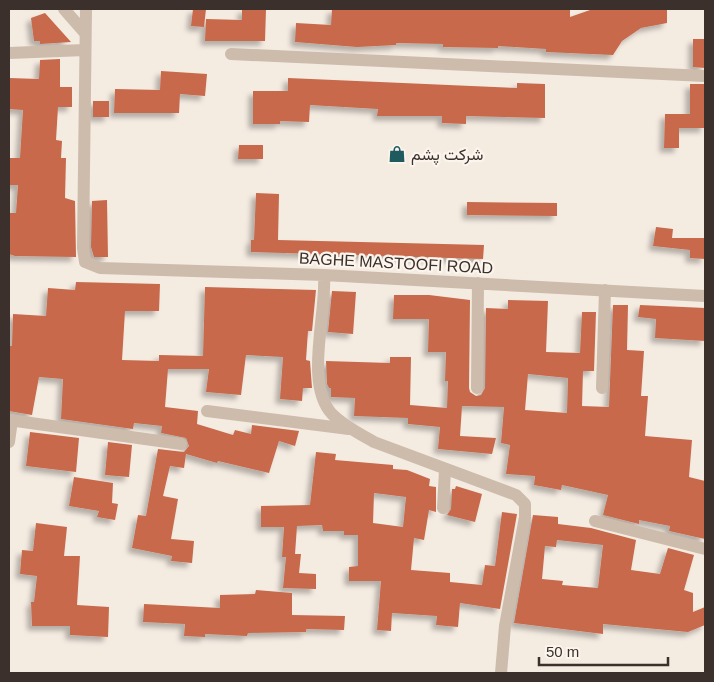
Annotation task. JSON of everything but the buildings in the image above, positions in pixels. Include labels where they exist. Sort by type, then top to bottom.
[{"type":"street","points":[[64,9],[85,33]]},
{"type":"street","points":[[9,53],[85,50],[86,9]]},
{"type":"street","name":"BAGHE MASTOOFI ROAD","points":[[85,50],[83,248],[85,262],[100,268],[324,275],[705,296]]},
{"type":"street","points":[[231,54],[705,76]]},
{"type":"street","points":[[324,275],[318,379],[325,405],[333,415],[352,430],[374,442],[516,495],[525,504],[525,518],[505,626],[501,673]]},
{"type":"street","points":[[477,388],[478,283]]},
{"type":"street","points":[[602,388],[605,290]]},
{"type":"street","points":[[207,411],[352,430]]},
{"type":"street","points":[[9,442],[10,420],[181,444]]},
{"type":"street","points":[[442,508],[445,470]]},
{"type":"street","points":[[595,521],[705,549]]},
{"type":"place","name":"شرکت پشم","points":[[397,154]]}]
